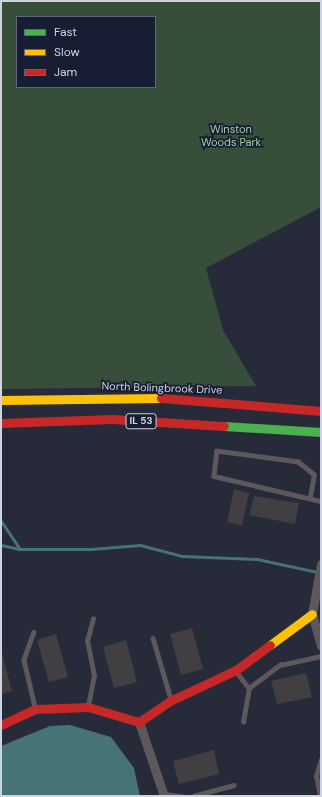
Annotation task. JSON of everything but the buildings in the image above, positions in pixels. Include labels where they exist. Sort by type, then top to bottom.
[{"type":"main road","name":"North Bolingbrook Drive","points":[[1,400],[170,398],[321,412]]},
{"type":"main road","name":"IL 53","points":[[1,423],[112,419],[321,432]]},
{"type":"main road","points":[[1,725],[36,709],[88,707],[139,722],[172,700],[236,670],[312,614]]},
{"type":"street","points":[[321,564],[317,577],[312,614],[321,646]]},
{"type":"street","points":[[139,722],[164,795]]},
{"type":"lane","points":[[310,497],[314,475],[298,462],[217,451],[214,476],[310,497],[321,501]]},
{"type":"lane","points":[[88,707],[94,676],[87,641],[93,619]]},
{"type":"lane","points":[[34,632],[24,660],[36,709]]},
{"type":"lane","points":[[153,638],[172,700]]},
{"type":"lane","points":[[243,722],[249,688],[280,665],[321,656]]},
{"type":"lane","points":[[236,670],[249,688]]},
{"type":"lane","points":[[320,796],[316,776],[321,760]]},
{"type":"lane","points":[[193,796],[234,785]]},
{"type":"lane","points":[[164,795],[182,796]]},
{"type":"green space","name":"Winston Woods Park","points":[[1,1],[321,1],[321,207],[206,268],[223,330],[256,386],[1,389]]},
{"type":"shaded area","points":[[70,725],[111,737],[134,768],[140,796],[1,796],[1,746],[50,726]]},
{"type":"waterway","points":[[1,521],[20,549]]},
{"type":"waterway","points":[[1,545],[20,549],[91,549],[140,545],[182,556],[257,559],[317,572]]},
{"type":"traffic: fast","points":[[224,426],[321,432]]},
{"type":"traffic: slow","points":[[1,400],[161,398]]},
{"type":"traffic: slow","points":[[270,645],[312,614]]},
{"type":"traffic: jam","points":[[161,398],[321,411]]},
{"type":"traffic: jam","points":[[1,423],[112,419],[224,426]]},
{"type":"traffic: jam","points":[[1,725],[36,709],[88,707],[139,722],[172,700],[236,670],[270,645]]}]
